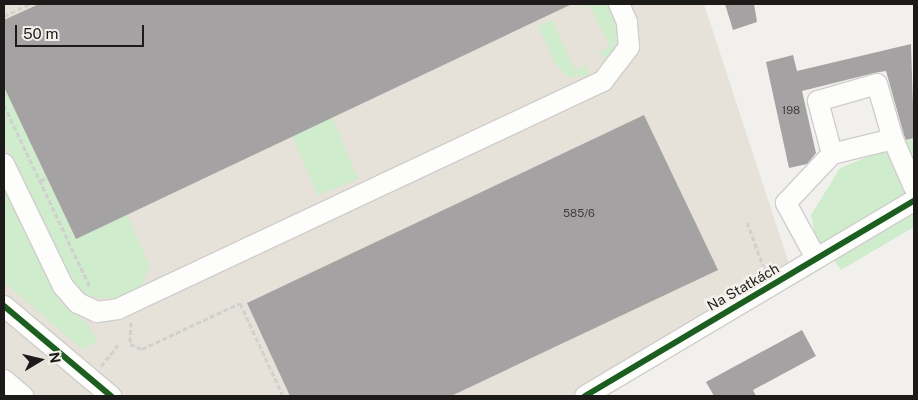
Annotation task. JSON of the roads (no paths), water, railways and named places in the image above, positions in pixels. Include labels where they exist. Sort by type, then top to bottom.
[{"type":"street","points":[[4,164],[63,286],[78,303],[97,312],[118,309],[604,81],[629,47],[627,22],[619,4]]},
{"type":"street","points":[[832,154],[818,100],[877,84],[893,139],[914,187]]},
{"type":"street","points":[[816,258],[786,203],[832,154],[893,139]]},
{"type":"street","name":"Na Statkách","points":[[585,396],[914,201]]},
{"type":"street","points":[[4,306],[111,396]]},
{"type":"street","points":[[4,380],[23,396]]}]
